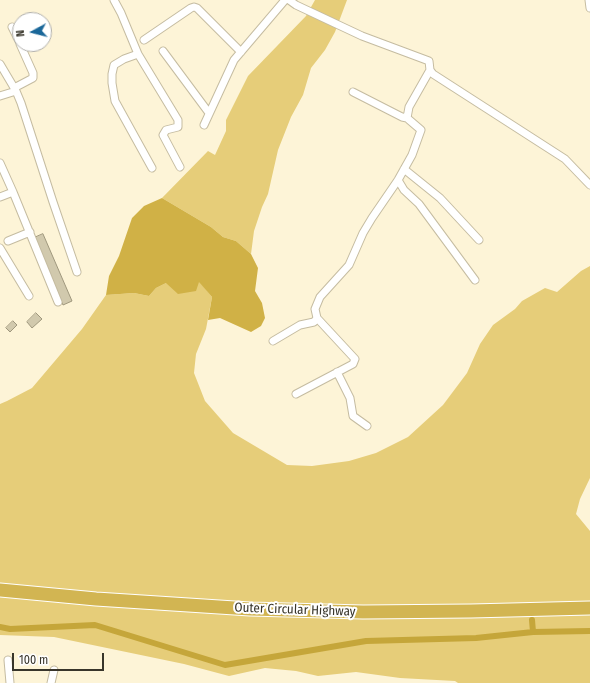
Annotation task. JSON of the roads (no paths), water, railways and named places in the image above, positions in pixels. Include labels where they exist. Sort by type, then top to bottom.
[{"type":"highway","name":"Outer Circular Highway","points":[[0,582],[97,591],[251,601],[471,603],[590,600]]},
{"type":"highway","name":"Outer Circular Highway","points":[[0,590],[96,599],[250,609],[362,612],[440,612],[590,608]]},
{"type":"street","points":[[114,0],[138,54],[178,120],[178,127],[166,130],[163,135],[180,167]]},
{"type":"street","points":[[204,125],[234,60],[285,0]]},
{"type":"street","points":[[289,0],[296,5],[362,36],[429,61],[430,70],[433,74],[565,159],[590,185]]},
{"type":"street","points":[[589,0],[590,8]]},
{"type":"street","points":[[144,40],[194,7],[198,8],[242,52]]},
{"type":"street","points":[[163,51],[209,113]]},
{"type":"street","points":[[0,96],[33,78],[33,73],[24,52]]},
{"type":"street","points":[[138,54],[124,58],[114,65],[112,83],[116,101],[152,168]]},
{"type":"street","points":[[0,64],[15,89],[21,103],[52,202],[77,272]]},
{"type":"street","points":[[407,118],[409,107],[430,70]]},
{"type":"street","points":[[296,394],[353,364],[354,359],[317,318],[316,309],[320,297],[349,265],[363,233],[398,180],[412,155],[421,130],[407,118],[402,117],[353,92]]},
{"type":"street","points":[[0,163],[14,192],[58,302]]},
{"type":"street","points":[[404,169],[440,198],[479,240]]},
{"type":"street","points":[[398,180],[404,190],[419,204],[475,280]]},
{"type":"street","points":[[0,197],[14,192]]},
{"type":"street","points":[[8,242],[30,232]]},
{"type":"street","points":[[0,248],[29,296]]},
{"type":"street","points":[[273,341],[300,325],[314,322],[317,318]]},
{"type":"street","points":[[337,372],[350,398],[353,416],[367,426]]},
{"type":"street","points":[[8,660],[10,683]]},
{"type":"street","points":[[52,683],[54,670]]},
{"type":"waterway","points":[[532,620],[533,632]]},
{"type":"waterway","points":[[0,627],[10,629],[95,625],[225,665],[366,641],[476,638],[533,632],[590,631]]}]
